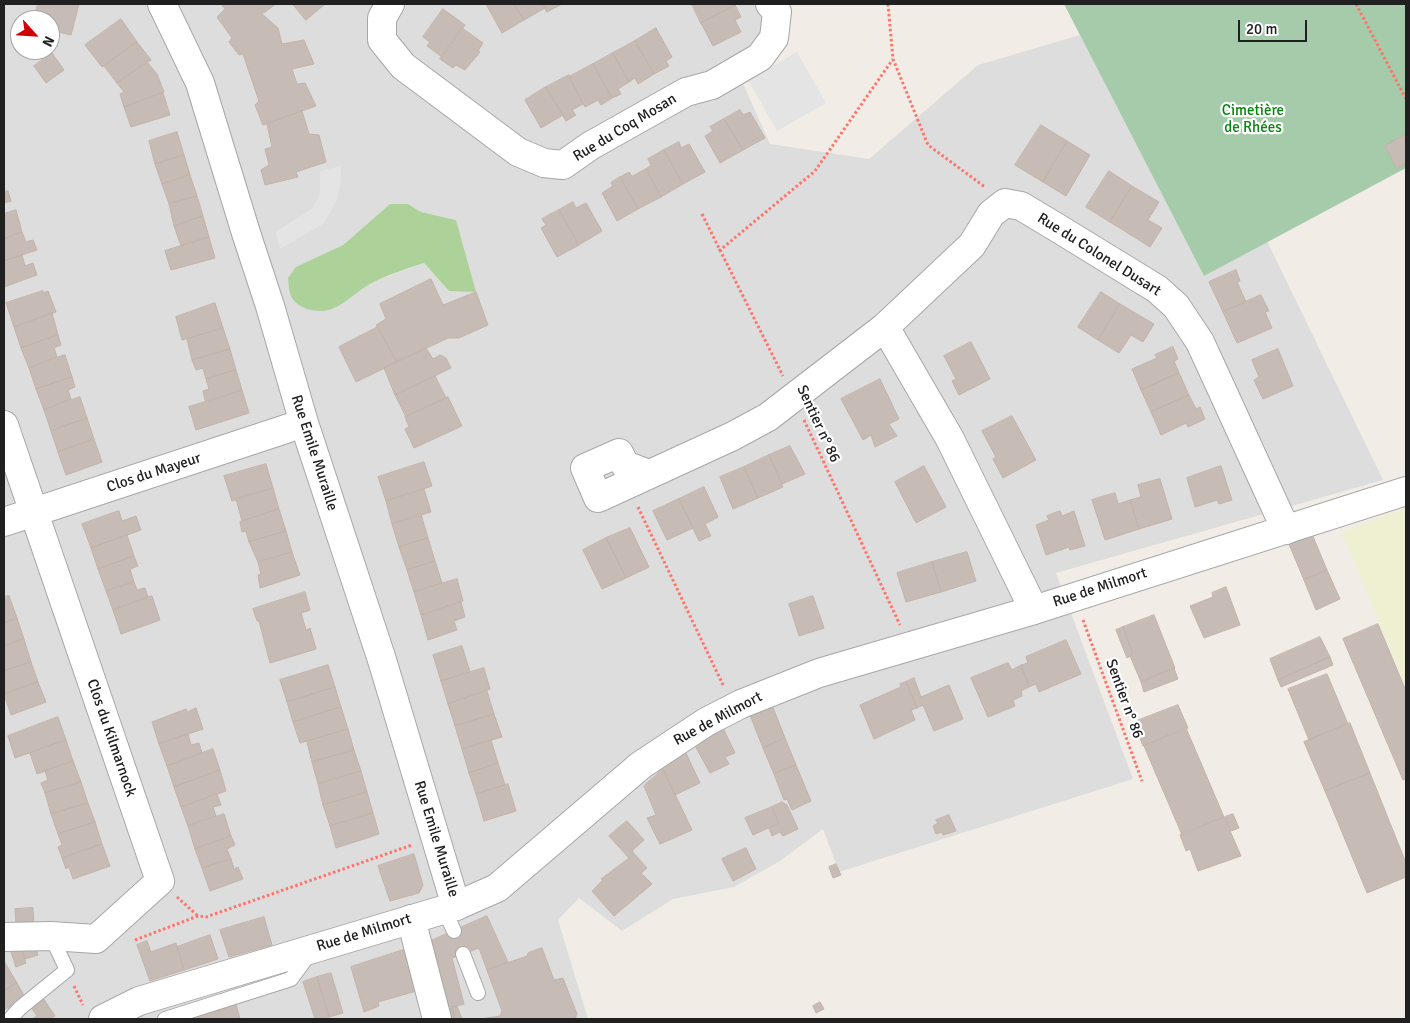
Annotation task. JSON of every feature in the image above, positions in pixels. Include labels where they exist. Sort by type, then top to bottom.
[{"type":"street","name":"Rue Emile Muraille","points":[[162,4],[200,84],[270,306],[304,422],[382,660],[436,838],[451,915]]},
{"type":"street","name":"Rue du Coq Mosan","points":[[390,4],[382,18],[382,40],[404,66],[518,152],[544,163],[563,164],[590,146],[686,92],[712,85],[760,57],[774,38],[777,12],[770,4]]},
{"type":"street","points":[[638,479],[756,424],[794,398],[885,328],[972,245],[991,214],[1005,203]]},
{"type":"street","name":"Rue du Colonel Dusart","points":[[1005,203],[1021,206],[1056,226],[1157,289],[1176,306],[1200,342],[1286,530]]},
{"type":"street","points":[[885,328],[950,439],[1034,610]]},
{"type":"street","name":"Clos du Mayeur","points":[[4,522],[304,422]]},
{"type":"street","name":"Clos du Kilmarnock","points":[[4,425],[32,513],[160,881],[96,939],[51,936],[4,937]]},
{"type":"street","name":"Rue de Milmort","points":[[94,1015],[411,919],[451,915],[497,888],[666,747],[734,708],[819,673],[1034,610],[1406,491]]},
{"type":"street","points":[[411,919],[436,1019]]},
{"type":"lane","points":[[10,1019],[20,1008],[67,970],[51,936]]},
{"type":"lane","points":[[165,1019],[290,979],[314,948]]},
{"type":"lane","points":[[463,954],[478,993]]},
{"type":"path","points":[[888,4],[893,59],[928,145],[1005,203]]},
{"type":"path","points":[[1356,4],[1406,99]]},
{"type":"path","points":[[720,251],[815,172],[893,59]]},
{"type":"path","name":"Sentier n° 86","points":[[702,214],[794,398],[908,646]]},
{"type":"path","points":[[638,479],[734,708]]},
{"type":"path","name":"Sentier n° 86","points":[[1074,597],[1142,781]]},
{"type":"path","points":[[128,943],[198,916],[206,918],[436,838]]},
{"type":"path","points":[[67,970],[94,1015]]},
{"type":"shaded area","points":[[4,4],[755,4],[778,55],[741,79],[770,144],[869,159],[978,65],[1080,35],[1204,276],[1267,241],[1383,480],[1056,573],[1133,779],[839,872],[823,829],[780,861],[734,887],[673,899],[622,931],[579,898],[558,920],[588,1019],[4,1019]],"holes":[[[390,204],[408,204],[421,212],[456,220],[449,291],[424,263],[378,280],[360,289],[333,309],[332,250],[343,245]]]},
{"type":"shaded area","points":[[797,52],[826,103],[777,131],[748,80]]},
{"type":"shaded area","points":[[341,166],[340,188],[336,202],[323,224],[280,249],[276,232],[313,208],[320,194],[320,171]]},
{"type":"green space","name":"Cimetière de Rhées","points":[[1064,4],[1406,4],[1406,168],[1204,276]]},
{"type":"green space","points":[[390,204],[408,204],[421,212],[456,220],[476,292],[449,291],[424,263],[376,281],[332,309],[320,311],[307,309],[296,303],[290,293],[288,278],[296,267],[343,245]]},
{"type":"green space","points":[[1406,508],[1406,686],[1342,532]]},
{"type":"building","points":[[38,4],[79,4],[71,35],[60,32],[60,10],[36,10]]},
{"type":"building","points":[[221,4],[276,4],[262,14],[278,28],[282,44],[304,40],[314,64],[292,69],[297,84],[305,83],[316,106],[263,125],[255,105],[259,101],[243,54],[239,55],[229,42],[232,38],[217,17],[225,9]]},
{"type":"building","points":[[293,4],[325,4],[306,20]]},
{"type":"building","points":[[491,4],[514,4],[524,20],[502,33],[487,6]]},
{"type":"building","points":[[514,4],[543,4],[545,8],[524,20]]},
{"type":"building","points":[[543,4],[562,4],[547,12]]},
{"type":"building","points":[[692,4],[735,4],[735,5],[701,23]]},
{"type":"building","points":[[735,5],[741,17],[735,20],[741,32],[713,46],[701,23]]},
{"type":"building","points":[[443,9],[465,25],[442,57],[427,46],[430,42],[423,37]]},
{"type":"building","points":[[121,19],[137,42],[102,67],[85,45]]},
{"type":"building","points":[[462,28],[483,43],[478,51],[480,52],[465,70],[456,65],[453,68],[440,59]]},
{"type":"building","points":[[656,28],[672,57],[666,61],[669,66],[654,74],[635,41]]},
{"type":"building","points":[[635,41],[654,74],[638,84],[635,78],[629,82],[613,53]]},
{"type":"building","points":[[137,42],[151,60],[117,83],[104,66]]},
{"type":"building","points":[[613,53],[629,82],[618,89],[621,94],[612,98],[593,64]]},
{"type":"building","points":[[42,60],[57,60],[64,70],[46,83],[34,66]]},
{"type":"building","points":[[147,62],[157,74],[164,92],[124,107],[120,94],[124,92],[117,83]]},
{"type":"building","points":[[593,64],[612,98],[601,105],[598,100],[585,107],[569,77]]},
{"type":"building","points":[[569,75],[583,104],[572,110],[576,115],[566,121],[546,87]]},
{"type":"building","points":[[546,87],[563,115],[541,128],[525,100]]},
{"type":"building","points":[[163,93],[170,115],[131,127],[124,107]]},
{"type":"building","points":[[740,110],[743,115],[750,112],[765,138],[743,150],[724,119]]},
{"type":"building","points":[[302,111],[309,134],[319,135],[326,162],[296,172],[298,177],[265,185],[261,170],[269,165],[265,149],[272,147],[267,124]]},
{"type":"building","points":[[724,119],[743,150],[720,163],[705,136],[713,131],[710,127]]},
{"type":"building","points":[[1041,125],[1067,141],[1043,182],[1015,165]]},
{"type":"building","points":[[177,132],[184,155],[155,164],[149,141]]},
{"type":"building","points":[[1406,134],[1406,163],[1397,169],[1385,146]]},
{"type":"building","points":[[1067,141],[1090,155],[1066,196],[1043,182]]},
{"type":"building","points":[[679,142],[681,148],[689,144],[705,172],[683,184],[664,150]]},
{"type":"building","points":[[664,150],[683,184],[661,197],[646,169],[651,165],[648,159]]},
{"type":"building","points":[[184,155],[190,175],[162,184],[155,164]]},
{"type":"building","points":[[646,169],[661,197],[638,209],[620,177],[629,172],[632,176]]},
{"type":"building","points":[[1109,171],[1132,186],[1110,222],[1086,207]]},
{"type":"building","points":[[190,175],[197,196],[169,204],[162,184]]},
{"type":"building","points":[[620,177],[638,209],[617,221],[602,193],[613,186],[611,183]]},
{"type":"building","points":[[1132,186],[1159,202],[1148,220],[1162,228],[1150,247],[1110,222]]},
{"type":"building","points":[[8,191],[11,201],[4,203],[4,192]]},
{"type":"building","points":[[197,196],[203,216],[174,226],[169,204]]},
{"type":"building","points":[[573,202],[576,208],[586,203],[602,231],[579,245],[559,210]]},
{"type":"building","points":[[16,210],[22,232],[4,239],[4,214]]},
{"type":"building","points":[[559,210],[579,245],[557,257],[541,228],[546,225],[542,219]]},
{"type":"building","points":[[203,216],[209,237],[181,246],[174,226]]},
{"type":"building","points":[[22,232],[26,242],[33,240],[37,250],[4,261],[4,239]]},
{"type":"building","points":[[209,237],[215,258],[171,270],[165,251]]},
{"type":"building","points":[[22,255],[25,266],[33,263],[37,275],[4,287],[4,261]]},
{"type":"building","points":[[1236,270],[1240,281],[1237,282],[1246,302],[1223,312],[1209,282]]},
{"type":"building","points":[[431,279],[443,305],[476,292],[488,325],[459,338],[448,338],[397,362],[376,325],[386,319],[380,304]]},
{"type":"building","points":[[43,291],[43,293],[48,291],[56,312],[14,327],[6,303]]},
{"type":"building","points":[[1101,292],[1120,304],[1098,340],[1078,327]]},
{"type":"building","points":[[1261,295],[1269,311],[1265,312],[1272,328],[1237,343],[1223,312]]},
{"type":"building","points":[[215,303],[223,328],[182,340],[176,317]]},
{"type":"building","points":[[1120,304],[1154,324],[1143,342],[1131,335],[1119,353],[1098,340]]},
{"type":"building","points":[[52,313],[58,335],[21,348],[14,327]]},
{"type":"building","points":[[378,327],[397,362],[356,382],[339,347]]},
{"type":"building","points":[[223,328],[230,349],[192,360],[187,339]]},
{"type":"building","points":[[58,335],[61,345],[54,348],[57,357],[29,368],[21,348]]},
{"type":"building","points":[[971,342],[990,379],[959,395],[952,381],[956,379],[944,356]]},
{"type":"building","points":[[1173,347],[1178,359],[1174,361],[1179,373],[1141,390],[1132,369],[1157,358],[1155,355]]},
{"type":"building","points":[[426,348],[433,359],[440,355],[446,358],[451,368],[395,395],[384,368]]},
{"type":"building","points":[[230,349],[236,370],[206,379],[203,368],[196,370],[192,360]]},
{"type":"building","points":[[1278,349],[1293,386],[1263,399],[1254,380],[1259,377],[1252,360]]},
{"type":"building","points":[[65,355],[72,377],[36,389],[29,368]]},
{"type":"building","points":[[236,370],[242,390],[207,402],[203,391],[209,389],[206,379]]},
{"type":"building","points":[[1179,373],[1189,395],[1151,412],[1141,390]]},
{"type":"building","points":[[435,376],[446,398],[406,417],[395,395]]},
{"type":"building","points":[[72,377],[75,387],[68,390],[71,399],[44,410],[36,389]]},
{"type":"building","points":[[880,379],[899,419],[889,424],[897,436],[875,447],[871,435],[863,440],[841,399]]},
{"type":"building","points":[[242,390],[249,413],[196,430],[189,407]]},
{"type":"building","points":[[1189,395],[1196,409],[1200,407],[1205,419],[1188,427],[1186,423],[1161,435],[1151,412]]},
{"type":"building","points":[[80,397],[87,418],[51,431],[44,410]]},
{"type":"building","points":[[448,397],[462,426],[414,448],[405,429],[409,427],[405,417]]},
{"type":"building","points":[[1012,416],[1036,460],[1003,478],[993,459],[996,457],[982,431]]},
{"type":"building","points":[[87,418],[94,439],[58,452],[51,431]]},
{"type":"building","points":[[94,439],[102,462],[66,475],[58,452]]},
{"type":"building","points":[[790,446],[805,474],[782,484],[769,455]]},
{"type":"building","points":[[769,455],[783,487],[758,498],[744,467]]},
{"type":"building","points":[[424,462],[432,486],[386,501],[378,477]]},
{"type":"building","points":[[266,464],[273,488],[232,501],[224,476]]},
{"type":"building","points":[[924,466],[946,507],[916,523],[895,482]]},
{"type":"building","points":[[1221,466],[1232,500],[1219,504],[1217,500],[1195,507],[1187,478]]},
{"type":"building","points":[[744,467],[758,498],[733,509],[720,477]]},
{"type":"building","points":[[1160,479],[1172,519],[1139,529],[1130,500],[1141,497],[1138,485]]},
{"type":"building","points":[[704,487],[718,517],[705,524],[711,536],[699,541],[679,499]]},
{"type":"building","points":[[273,488],[279,509],[242,521],[236,499]]},
{"type":"building","points":[[424,489],[431,512],[392,524],[386,501]]},
{"type":"building","points":[[1115,493],[1118,504],[1130,500],[1139,529],[1105,540],[1092,500]]},
{"type":"building","points":[[679,499],[693,528],[667,540],[653,511]]},
{"type":"building","points":[[279,509],[286,531],[249,542],[246,531],[242,532],[240,522]]},
{"type":"building","points":[[119,511],[122,521],[136,516],[141,530],[91,548],[82,524]]},
{"type":"building","points":[[1060,511],[1062,516],[1074,511],[1085,546],[1070,550],[1069,547],[1046,555],[1036,525],[1049,520],[1047,516]]},
{"type":"building","points":[[421,514],[428,538],[399,547],[392,524]]},
{"type":"building","points":[[630,528],[649,567],[626,578],[606,538]]},
{"type":"building","points":[[286,531],[292,552],[258,562],[249,542]]},
{"type":"building","points":[[1312,534],[1327,570],[1304,580],[1288,542]]},
{"type":"building","points":[[127,535],[134,556],[98,569],[91,548]]},
{"type":"building","points":[[428,538],[435,561],[407,570],[399,547]]},
{"type":"building","points":[[606,538],[626,578],[602,589],[583,550]]},
{"type":"building","points":[[292,552],[300,575],[260,588],[258,575],[261,574],[258,562]]},
{"type":"building","points":[[967,552],[976,581],[941,592],[932,562]]},
{"type":"building","points":[[134,556],[138,566],[130,569],[134,582],[106,591],[98,569]]},
{"type":"building","points":[[435,561],[442,583],[414,592],[407,570]]},
{"type":"building","points":[[932,562],[941,592],[906,602],[897,573]]},
{"type":"building","points":[[1327,570],[1340,599],[1316,610],[1304,580]]},
{"type":"building","points":[[457,579],[463,601],[421,615],[414,592]]},
{"type":"building","points":[[134,582],[137,590],[145,588],[148,597],[113,610],[106,591]]},
{"type":"building","points":[[1226,587],[1240,625],[1204,638],[1190,606],[1213,597],[1212,593]]},
{"type":"building","points":[[305,592],[310,610],[301,613],[306,630],[310,628],[316,649],[270,663],[259,621],[257,621],[253,609]]},
{"type":"building","points":[[9,596],[17,618],[4,623],[4,597]]},
{"type":"building","points":[[152,596],[160,620],[121,634],[113,610]]},
{"type":"building","points":[[813,596],[824,628],[799,636],[789,604]]},
{"type":"building","points":[[461,602],[465,617],[454,621],[457,630],[428,640],[421,615]]},
{"type":"building","points":[[1154,615],[1175,668],[1141,682],[1130,656],[1133,654],[1123,627]]},
{"type":"building","points":[[17,618],[24,639],[4,646],[4,623]]},
{"type":"building","points":[[1378,624],[1406,691],[1406,779],[1403,780],[1343,639]]},
{"type":"building","points":[[1123,627],[1133,654],[1127,658],[1116,630]]},
{"type":"building","points":[[1320,637],[1330,657],[1278,680],[1270,659]]},
{"type":"building","points":[[24,639],[31,662],[4,671],[4,646]]},
{"type":"building","points":[[1066,640],[1081,674],[1039,692],[1036,684],[1029,687],[1021,665],[1028,663],[1026,657]]},
{"type":"building","points":[[462,646],[470,672],[441,681],[433,655]]},
{"type":"building","points":[[1330,657],[1333,665],[1281,687],[1278,680]]},
{"type":"building","points":[[31,662],[38,682],[4,694],[4,671]]},
{"type":"building","points":[[1008,663],[1012,670],[1021,665],[1029,687],[1021,691],[1022,696],[1013,700],[1015,706],[988,717],[971,678]]},
{"type":"building","points":[[328,665],[335,687],[287,702],[280,680]]},
{"type":"building","points":[[484,668],[490,689],[448,704],[441,681]]},
{"type":"building","points":[[1174,668],[1178,679],[1144,692],[1141,682]]},
{"type":"building","points":[[1327,674],[1348,724],[1309,740],[1288,689]]},
{"type":"building","points":[[914,678],[921,697],[949,685],[963,719],[934,731],[923,705],[917,708],[906,682]]},
{"type":"building","points":[[38,682],[46,702],[11,715],[4,694]]},
{"type":"building","points":[[906,682],[917,708],[911,710],[915,720],[874,739],[860,705],[901,687],[900,684]]},
{"type":"building","points":[[335,687],[341,707],[293,722],[287,702]]},
{"type":"building","points":[[487,691],[494,714],[455,726],[448,704]]},
{"type":"building","points":[[772,705],[785,738],[763,748],[750,715]]},
{"type":"building","points":[[1178,705],[1188,728],[1143,746],[1134,722]]},
{"type":"building","points":[[341,707],[348,729],[300,743],[293,722]]},
{"type":"building","points":[[196,708],[203,729],[159,744],[152,722],[186,709],[187,712]]},
{"type":"building","points":[[494,714],[502,737],[462,749],[455,726]]},
{"type":"building","points":[[58,717],[66,740],[15,758],[8,736]]},
{"type":"building","points":[[1350,723],[1370,773],[1325,791],[1304,742]]},
{"type":"building","points":[[723,728],[735,753],[725,757],[729,764],[710,773],[693,742]]},
{"type":"building","points":[[1186,728],[1224,817],[1182,835],[1144,746]]},
{"type":"building","points":[[348,729],[354,750],[312,762],[307,742]]},
{"type":"building","points":[[188,734],[191,745],[199,743],[202,753],[167,766],[159,744]]},
{"type":"building","points":[[785,738],[796,765],[774,774],[763,748]]},
{"type":"building","points":[[66,740],[73,761],[37,774],[30,753]]},
{"type":"building","points":[[491,740],[498,763],[469,773],[462,749]]},
{"type":"building","points":[[213,749],[220,770],[174,787],[167,766]]},
{"type":"building","points":[[354,750],[361,771],[318,784],[312,762]]},
{"type":"building","points":[[685,751],[700,783],[675,795],[663,769]]},
{"type":"building","points":[[73,761],[81,782],[45,793],[41,783],[48,780],[45,771]]},
{"type":"building","points":[[498,763],[505,785],[476,794],[469,773]]},
{"type":"building","points":[[796,765],[811,801],[792,810],[787,799],[784,800],[774,774]]},
{"type":"building","points":[[663,769],[692,830],[660,844],[647,818],[656,815],[644,786]]},
{"type":"building","points":[[220,770],[226,791],[181,807],[174,787]]},
{"type":"building","points":[[361,771],[367,792],[323,805],[318,784]]},
{"type":"building","points":[[1370,773],[1406,863],[1406,877],[1367,893],[1325,791]]},
{"type":"building","points":[[81,782],[88,803],[51,814],[45,793]]},
{"type":"building","points":[[508,784],[516,811],[484,821],[476,794]]},
{"type":"building","points":[[367,792],[373,813],[330,826],[323,805]]},
{"type":"building","points":[[217,794],[221,805],[213,807],[216,816],[188,826],[181,807]]},
{"type":"building","points":[[782,802],[787,805],[798,829],[783,836],[780,832],[772,836],[769,828],[779,823],[772,807]]},
{"type":"building","points":[[88,803],[95,822],[58,834],[51,814]]},
{"type":"building","points":[[772,807],[779,823],[753,835],[745,818]]},
{"type":"building","points":[[373,813],[379,834],[336,848],[330,826]]},
{"type":"building","points":[[224,814],[231,836],[195,849],[188,826]]},
{"type":"building","points":[[1233,814],[1239,828],[1231,831],[1225,817]]},
{"type":"building","points":[[949,815],[956,831],[943,835],[942,832],[936,834],[933,826],[938,823],[936,820]]},
{"type":"building","points":[[1224,817],[1241,856],[1198,871],[1190,849],[1186,851],[1180,835]]},
{"type":"building","points":[[627,821],[644,840],[632,851],[647,868],[641,873],[652,884],[614,916],[592,891],[603,880],[601,879],[629,858],[609,836]]},
{"type":"building","points":[[95,822],[102,844],[62,858],[58,847],[62,845],[58,834]]},
{"type":"building","points":[[231,836],[235,845],[227,849],[231,859],[202,868],[195,849]]},
{"type":"building","points":[[102,844],[110,866],[73,879],[69,867],[66,869],[62,858]]},
{"type":"building","points":[[746,848],[756,869],[733,881],[722,859]]},
{"type":"building","points":[[414,854],[423,885],[419,893],[390,901],[378,866]]},
{"type":"building","points":[[231,859],[234,869],[238,867],[243,879],[210,891],[202,868]]},
{"type":"building","points":[[836,864],[841,875],[833,878],[829,867]]},
{"type":"building","points":[[33,908],[34,927],[16,927],[15,909]]},
{"type":"building","points":[[487,916],[508,962],[487,970],[479,948],[452,958],[464,1004],[452,1007],[454,1016],[444,1019],[426,943]]},
{"type":"building","points":[[264,917],[272,945],[229,957],[220,930]]},
{"type":"building","points":[[210,935],[218,959],[184,970],[177,947]]},
{"type":"building","points":[[147,941],[151,952],[176,943],[184,970],[150,981],[137,945]]},
{"type":"building","points":[[35,944],[38,955],[25,959],[22,948]]},
{"type":"building","points":[[542,948],[554,980],[563,978],[577,1014],[575,1019],[480,1019],[500,1016],[502,1011],[487,970],[527,956],[528,953]]},
{"type":"building","points":[[21,949],[26,963],[16,967],[11,952]]},
{"type":"building","points":[[403,950],[410,954],[420,990],[378,1002],[379,1006],[364,1012],[351,967]]},
{"type":"building","points":[[4,961],[17,983],[4,991]]},
{"type":"building","points":[[331,973],[343,1013],[329,1017],[317,977]]},
{"type":"building","points":[[317,977],[329,1019],[315,1019],[303,982]]},
{"type":"building","points":[[17,983],[25,997],[4,1010],[4,991]]},
{"type":"building","points":[[43,998],[55,1016],[50,1019],[32,1019],[37,1016],[31,1007]]},
{"type":"building","points":[[820,1002],[824,1009],[816,1013],[813,1006]]},
{"type":"building","points":[[236,1004],[240,1019],[193,1019],[192,1017]]},
{"type":"building","points":[[457,1006],[462,1019],[444,1019],[454,1016],[452,1007]]}]
